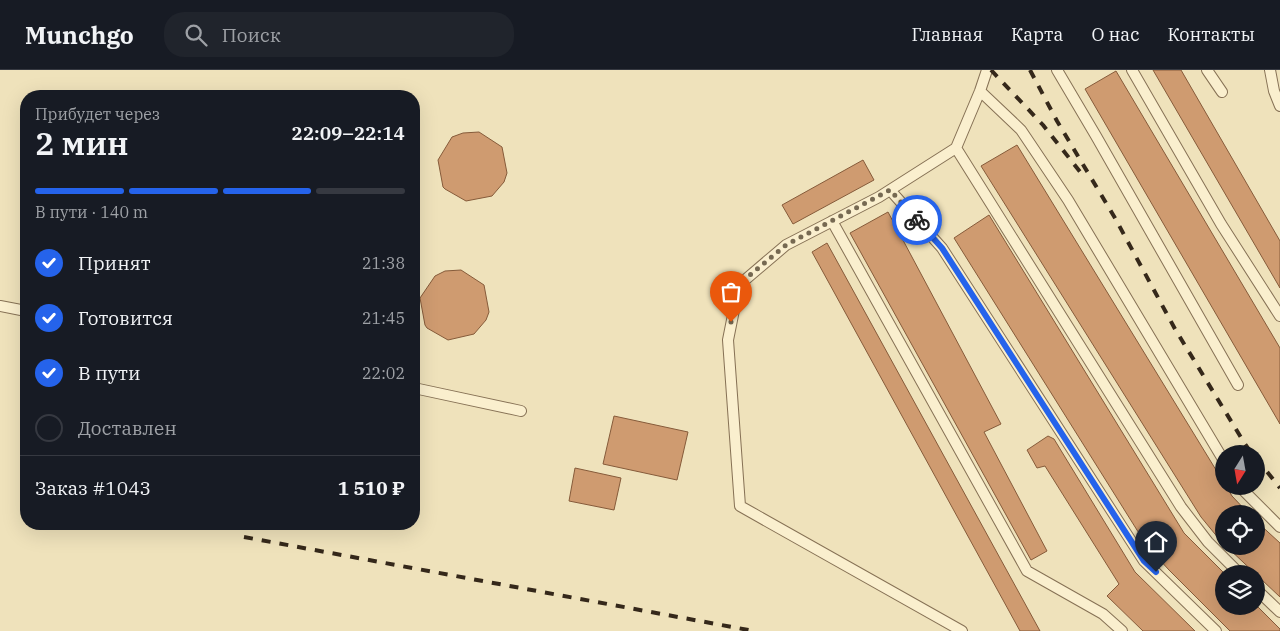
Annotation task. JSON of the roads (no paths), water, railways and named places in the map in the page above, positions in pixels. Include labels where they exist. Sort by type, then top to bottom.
[{"type":"lane","points":[[962,631],[740,506],[728,340],[738,285],[786,245],[890,190],[956,148],[987,70]]},
{"type":"lane","points":[[1057,70],[1238,385]]},
{"type":"lane","points":[[1132,70],[1222,224],[1280,316]]},
{"type":"lane","points":[[1207,70],[1222,92]]},
{"type":"lane","points":[[1270,70],[1274,91],[1280,106]]},
{"type":"lane","points":[[980,90],[1021,130],[1068,200],[1215,446]]},
{"type":"lane","points":[[956,148],[1181,507],[1208,542],[1231,565]]},
{"type":"lane","points":[[890,190],[942,248],[1144,561],[1216,631]]},
{"type":"lane","points":[[832,221],[1027,571],[1103,614],[1122,631]]},
{"type":"lane","points":[[0,306],[20,310]]},
{"type":"lane","points":[[420,389],[521,410]]},
{"type":"lane","points":[[1248,495],[1280,527]]},
{"type":"lane","points":[[1265,598],[1280,612]]},
{"type":"railway","points":[[991,70],[1043,125],[1085,178]]},
{"type":"railway","points":[[1030,70],[1057,121],[1115,218],[1175,329],[1246,445]]},
{"type":"railway","points":[[1265,469],[1280,488]]},
{"type":"railway","points":[[244,537],[754,631]]}]
